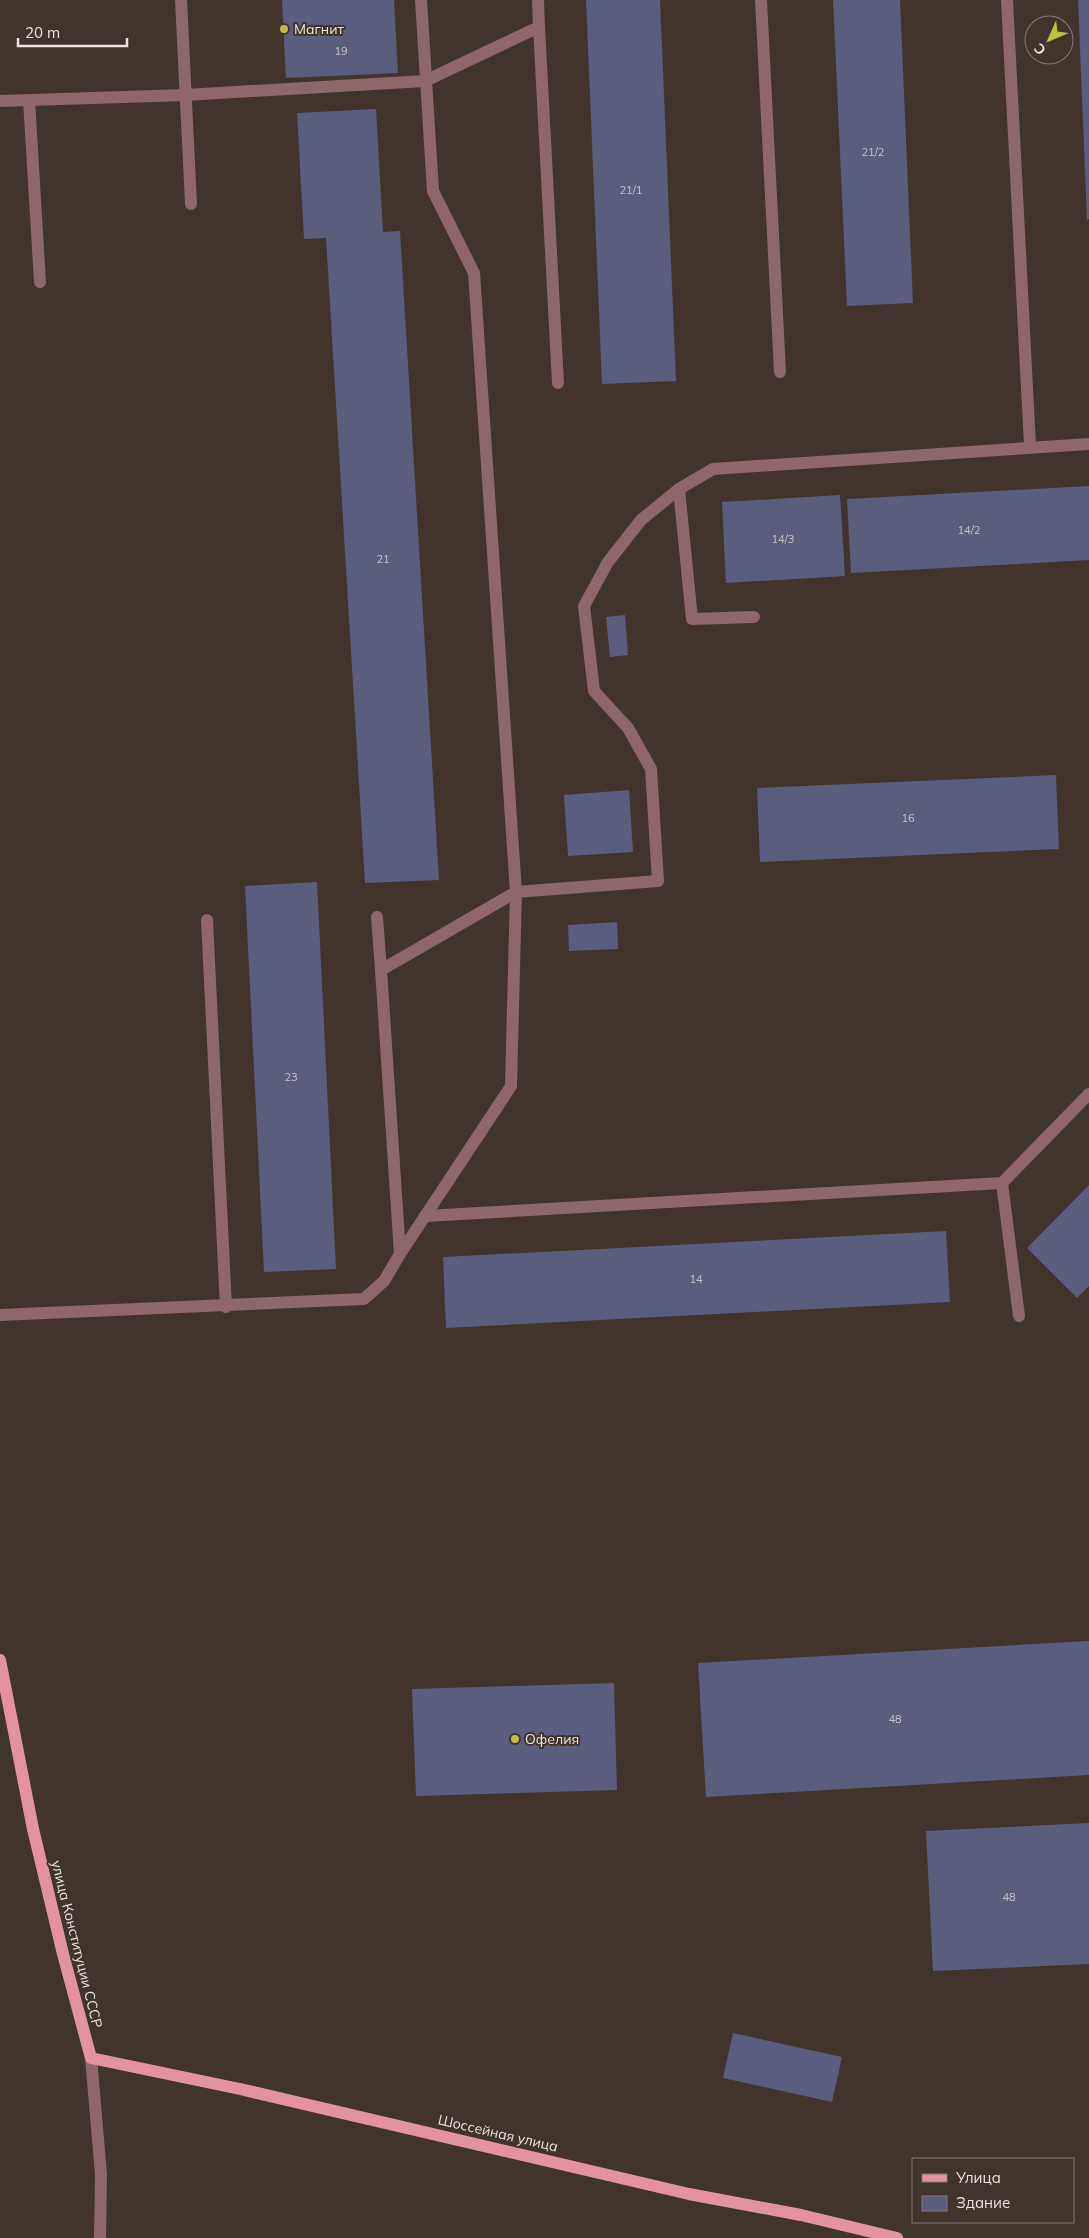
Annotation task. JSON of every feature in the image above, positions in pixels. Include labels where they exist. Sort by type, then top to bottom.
[{"type":"main road","name":"улица Конституции СССР","points":[[0,1660],[33,1830],[91,2058]]},
{"type":"main road","name":"Шоссейная улица","points":[[91,2058],[240,2089],[689,2194],[801,2215],[898,2238]]},
{"type":"street","points":[[181,0],[190,204]]},
{"type":"street","points":[[0,1315],[226,1307],[364,1299],[384,1281],[511,1086],[516,892],[474,273],[434,191],[425,81],[421,0]]},
{"type":"street","points":[[538,0],[558,383]]},
{"type":"street","points":[[761,0],[780,372]]},
{"type":"street","points":[[1007,0],[1030,446]]},
{"type":"street","points":[[0,101],[185,95],[425,81],[539,27]]},
{"type":"street","points":[[29,100],[40,282]]},
{"type":"street","points":[[381,970],[516,892],[658,881],[651,770],[628,728],[594,691],[584,606],[608,562],[641,520],[679,489],[713,469],[1030,446],[1089,444]]},
{"type":"street","points":[[679,489],[692,619],[754,617]]},
{"type":"street","points":[[377,917],[400,1254]]},
{"type":"street","points":[[207,920],[226,1307]]},
{"type":"street","points":[[426,1216],[1002,1183],[1089,1094]]},
{"type":"street","points":[[1002,1183],[1019,1316]]},
{"type":"street","name":"улица Конституции СССР","points":[[91,2058],[101,2174],[100,2238]]},
{"type":"building","points":[[282,0],[394,0],[398,73],[286,78]]},
{"type":"building","points":[[586,0],[660,0],[676,381],[602,384]]},
{"type":"building","points":[[833,0],[900,0],[913,303],[847,306]]},
{"type":"building","points":[[1078,0],[1089,0],[1089,219],[1087,220]]},
{"type":"building","points":[[376,109],[383,232],[400,231],[439,880],[365,883],[326,238],[304,239],[297,113]]},
{"type":"building","points":[[1089,486],[1089,560],[851,573],[847,499]]},
{"type":"building","points":[[840,495],[845,576],[726,583],[722,502]]},
{"type":"building","points":[[625,615],[628,655],[610,657],[606,617]]},
{"type":"building","points":[[1056,775],[1059,849],[760,862],[757,788]]},
{"type":"building","points":[[629,790],[633,852],[568,856],[564,795]]},
{"type":"building","points":[[317,882],[336,1269],[264,1272],[245,886]]},
{"type":"building","points":[[617,922],[618,949],[569,951],[568,925]]},
{"type":"building","points":[[1089,1185],[1089,1286],[1077,1298],[1027,1248]]},
{"type":"building","points":[[946,1231],[950,1302],[446,1328],[443,1257]]},
{"type":"building","points":[[1089,1641],[1089,1775],[706,1797],[698,1663]]},
{"type":"building","name":"Офелия","points":[[614,1683],[617,1790],[416,1796],[412,1689]]},
{"type":"building","points":[[1089,1823],[1089,1964],[933,1971],[926,1831]]},
{"type":"building","points":[[733,2033],[842,2057],[832,2102],[723,2078]]},
{"type":"place","name":"Магнит","points":[[284,29]]},
{"type":"place","name":"Офелия","points":[[515,1739]]}]
